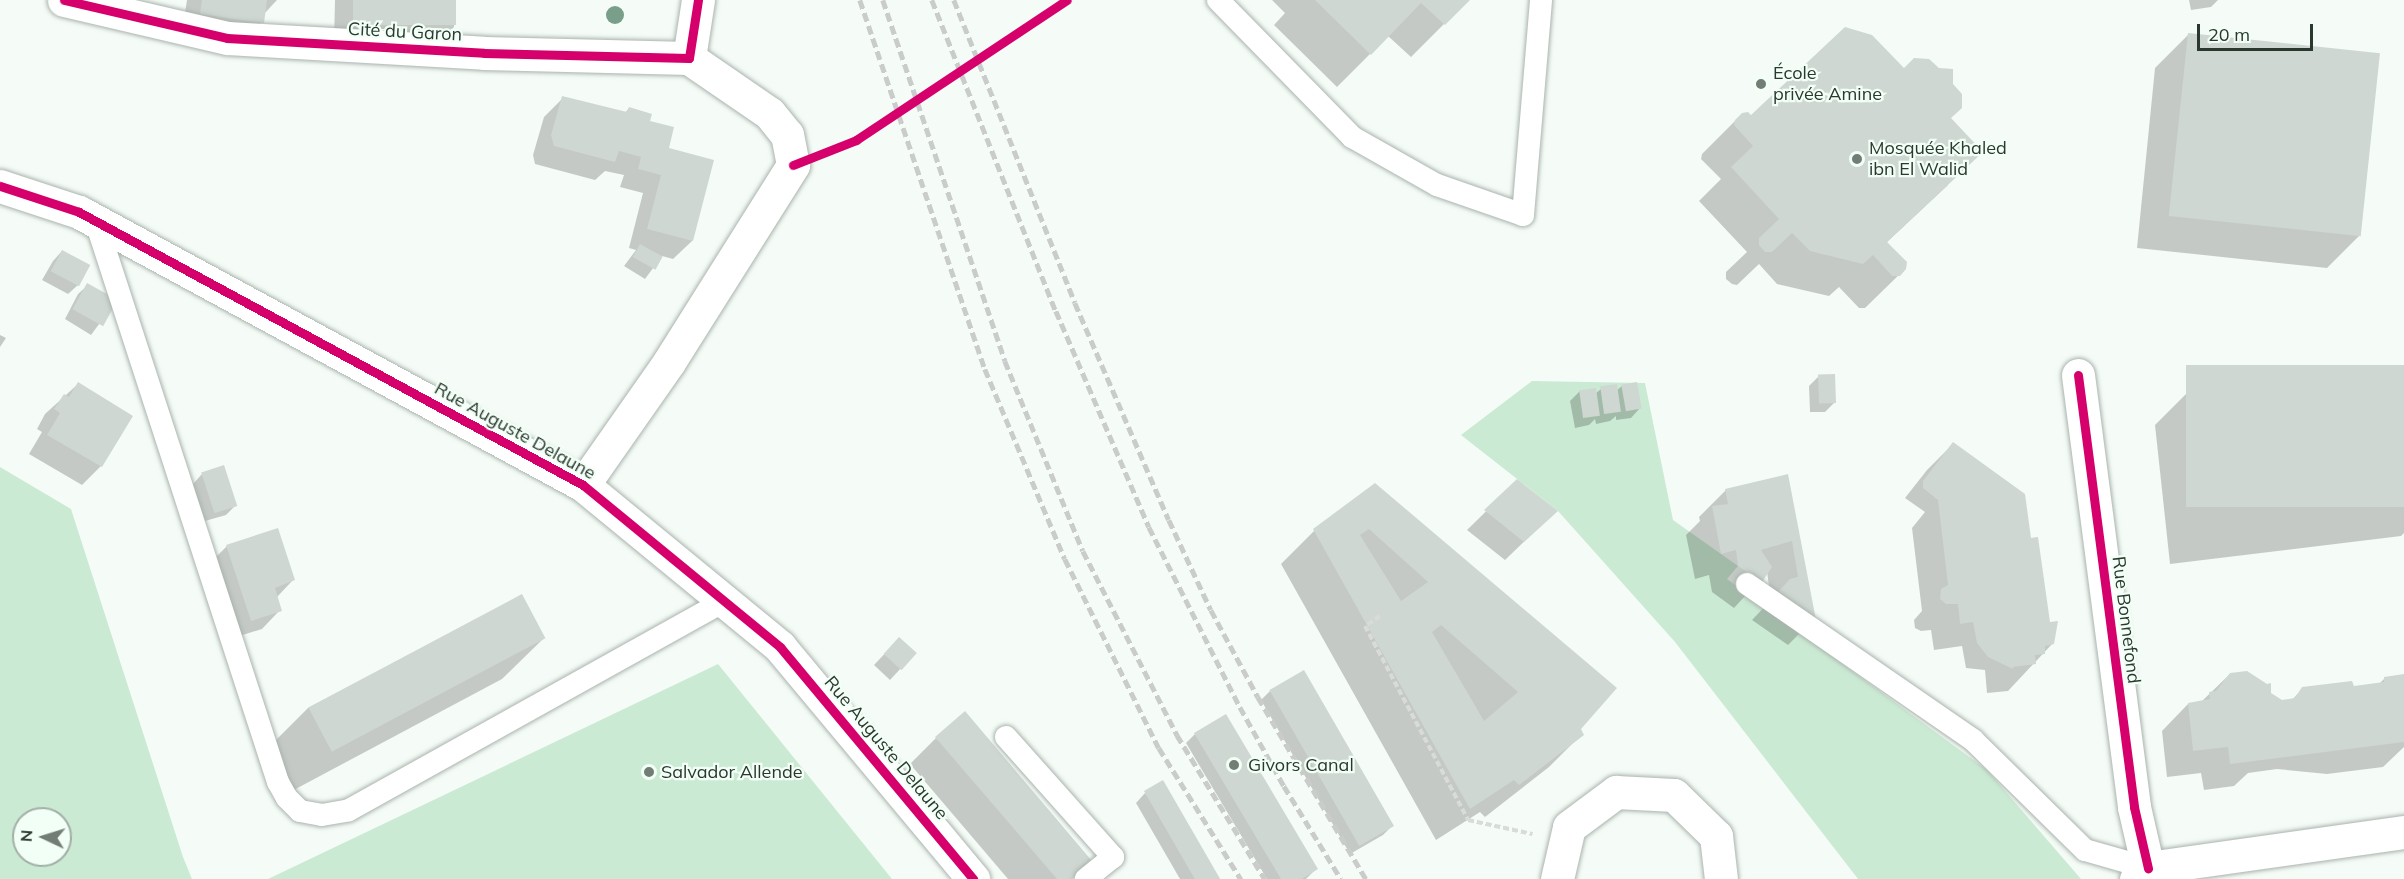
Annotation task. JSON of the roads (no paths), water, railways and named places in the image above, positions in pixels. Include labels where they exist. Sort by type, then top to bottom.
[{"type":"street","name":"Cité du Garon","points":[[64,0],[227,38],[484,53],[689,58]]},
{"type":"street","points":[[583,485],[669,362],[793,165],[787,135],[769,113],[689,58],[698,0]]},
{"type":"street","name":"Rue Auguste Delaune","points":[[0,186],[79,212],[583,485],[780,647],[974,879]]},
{"type":"street","name":"Rue Bonnefond","points":[[2078,375],[2142,873]]},
{"type":"street","points":[[1557,879],[1569,827],[1616,792],[1674,795],[1716,836],[1721,879]]},
{"type":"street","points":[[2142,873],[2404,832]]},
{"type":"lane","points":[[1218,0],[1352,137],[1437,185],[1523,215],[1541,0]]},
{"type":"lane","points":[[96,222],[278,782],[287,798],[300,811],[322,815],[349,810],[724,601]]},
{"type":"lane","points":[[1747,584],[1973,740],[2085,850],[2142,873]]},
{"type":"lane","points":[[1006,737],[1113,857],[1086,879]]},
{"type":"railway","points":[[860,0],[985,369],[1065,559],[1159,748],[1241,879]]},
{"type":"railway","points":[[883,0],[1005,361],[1083,551],[1177,735],[1265,879]]},
{"type":"railway","points":[[932,0],[1056,311],[1149,527],[1240,707],[1284,786],[1341,879]]},
{"type":"railway","points":[[954,0],[1075,303],[1169,520],[1211,610],[1258,697],[1366,879]]},
{"type":"place","name":"École privée Amine","points":[[1761,84]]},
{"type":"place","name":"Mosquée Khaled ibn El Walid","points":[[1857,159]]},
{"type":"place","name":"Givors Canal","points":[[1234,765]]},
{"type":"place","name":"Salvador Allende","points":[[649,772]]}]
